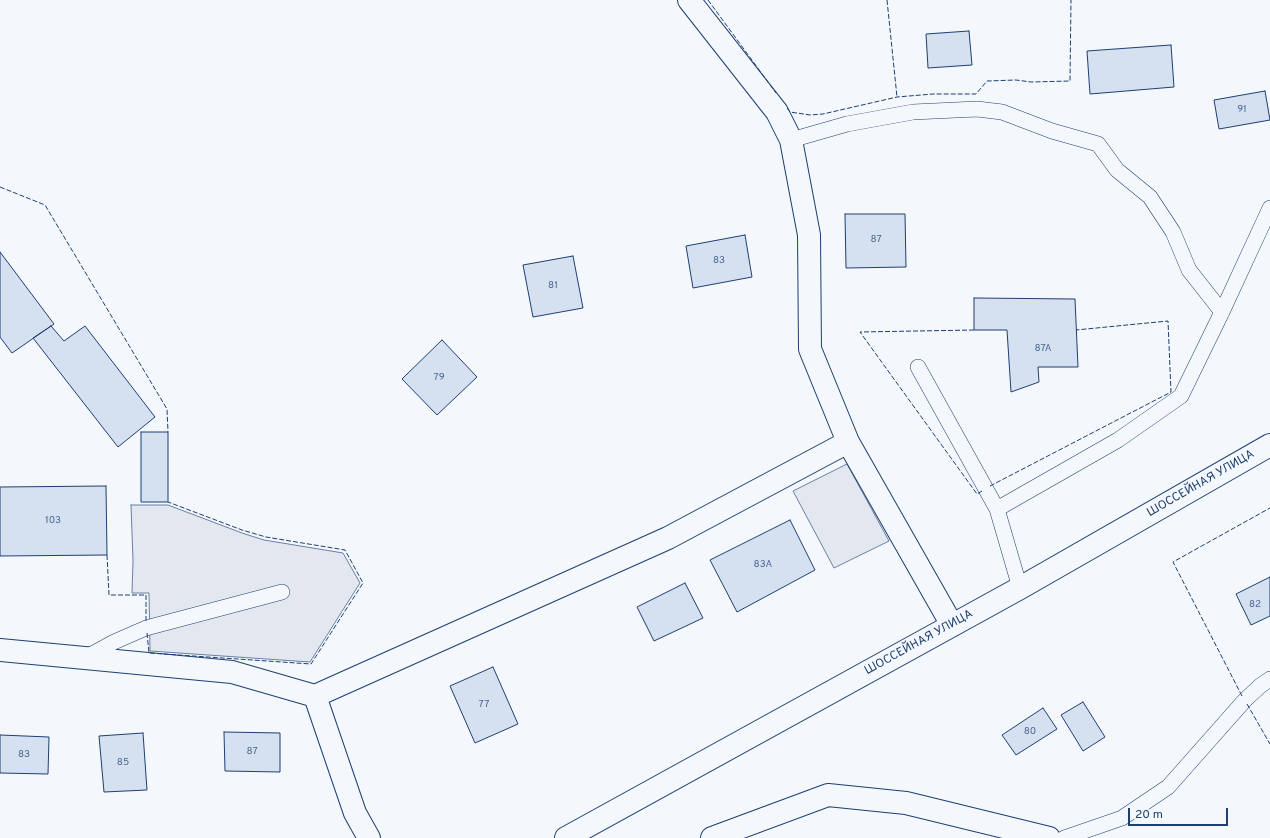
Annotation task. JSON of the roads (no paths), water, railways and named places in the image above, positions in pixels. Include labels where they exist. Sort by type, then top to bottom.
[{"type":"street","points":[[689,0],[777,112],[791,140],[809,235],[810,349],[848,442],[952,625]]},
{"type":"street","points":[[0,650],[82,659],[232,672],[315,696],[668,538],[848,442]]},
{"type":"street","name":"ШОССЕЙНАЯ УЛИЦА","points":[[566,838],[1020,588],[1270,445]]},
{"type":"street","points":[[315,696],[355,813],[369,838]]},
{"type":"street","points":[[712,838],[828,795],[906,803],[1049,838]]},
{"type":"lane","points":[[791,140],[847,124],[914,112],[977,109],[1002,112],[1052,131],[1098,144],[1117,170],[1150,197],[1173,232],[1189,270],[1222,312]]},
{"type":"lane","points":[[997,509],[1118,440],[1181,396],[1270,208]]},
{"type":"lane","points":[[918,367],[997,509],[1020,588]]},
{"type":"lane","points":[[82,659],[114,642],[146,628],[282,592]]},
{"type":"lane","points":[[1064,838],[1122,818],[1168,787],[1244,700],[1270,679]]}]
